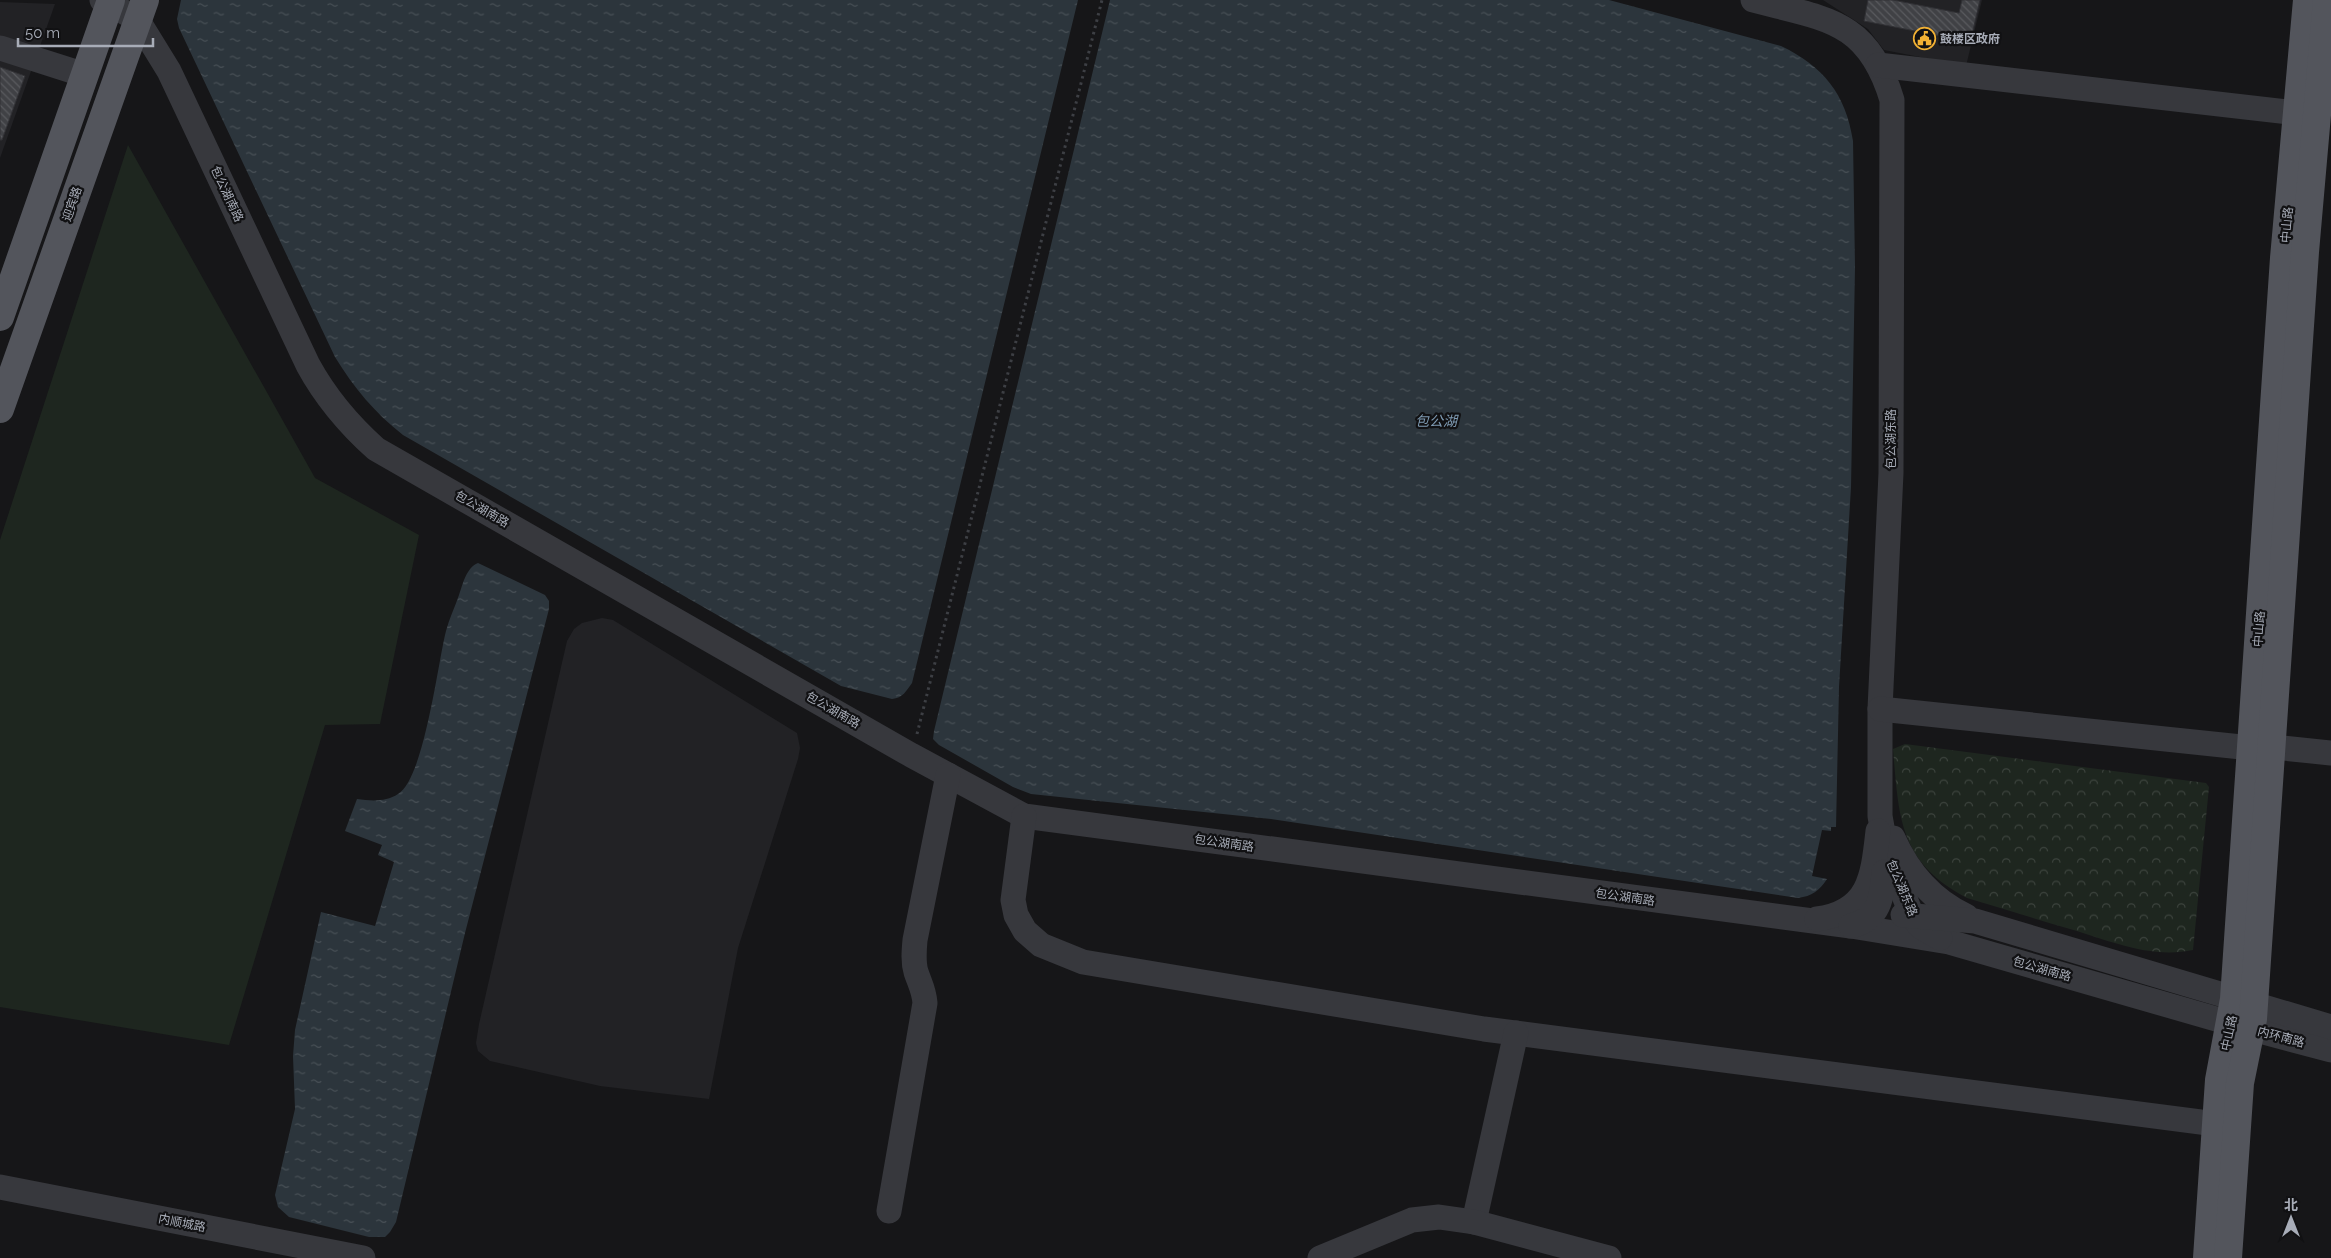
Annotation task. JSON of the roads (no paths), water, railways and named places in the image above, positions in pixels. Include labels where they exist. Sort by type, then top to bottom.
[{"type":"main road","name":"中山路","points":[[2262,748],[2284,258],[2307,0]]},
{"type":"main road","name":"中山路","points":[[2228,1258],[2240,1083],[2242,1014],[2262,748],[2327,0]]},
{"type":"main road","points":[[0,318],[85,75],[108,1]]},
{"type":"main road","name":"迎宾路","points":[[0,409],[141,10]]},
{"type":"main road","name":"中山路","points":[[2207,1258],[2219,1080],[2242,1014]]},
{"type":"street","name":"包公湖东路","points":[[1753,0],[1818,17],[1843,27],[1864,44],[1878,65],[1889,90],[1894,112],[1891,473],[1880,709],[1879,790],[1886,850],[1912,916],[1931,934],[1949,942]]},
{"type":"street","name":"包公湖南路","points":[[108,1],[141,10],[308,365],[326,395],[359,434],[376,449],[912,755],[1024,816],[1802,921]]},
{"type":"street","points":[[0,48],[85,75]]},
{"type":"street","points":[[1878,65],[2297,113]]},
{"type":"street","points":[[1880,709],[2262,748],[2331,753]]},
{"type":"street","points":[[889,1211],[925,1003],[924,988],[917,973],[914,959],[915,940],[948,774]]},
{"type":"street","points":[[1024,816],[1013,900],[1016,915],[1025,931],[1041,945],[1083,962],[1516,1033],[2216,1124]]},
{"type":"street","name":"包公湖东路","points":[[1802,921],[1832,916],[1846,919],[1851,908],[1865,892],[1884,820]]},
{"type":"street","points":[[1884,820],[1900,853],[1935,898],[1975,921],[2242,1014]]},
{"type":"street","points":[[1873,914],[1882,889],[1886,850]]},
{"type":"street","points":[[1846,919],[1873,914],[1975,921]]},
{"type":"street","name":"包公湖南路","points":[[1846,919],[1949,942],[2242,1014]]},
{"type":"street","name":"内环南路","points":[[2242,1014],[2331,1027]]},
{"type":"street","name":"内环南路","points":[[2242,1014],[2331,1050]]},
{"type":"street","points":[[1474,1222],[1516,1033]]},
{"type":"street","name":"内顺城路","points":[[0,1187],[363,1258]]},
{"type":"street","points":[[1320,1258],[1412,1220],[1439,1217],[1474,1222],[1609,1258]]},
{"type":"water","points":[[181,0],[1078,0],[912,683],[904,694],[892,699],[841,686],[403,435],[383,418],[357,390],[335,357],[179,28],[177,19]]},
{"type":"water","name":"包公湖","points":[[1110,0],[1609,0],[1781,46],[1809,63],[1830,83],[1845,109],[1853,141],[1855,267],[1851,487],[1839,687],[1836,827],[1831,827],[1831,831],[1822,830],[1812,876],[1827,879],[1818,890],[1798,898],[1271,819],[1031,794],[1013,787],[939,745],[933,739]]},
{"type":"water","points":[[478,563],[545,595],[549,601],[549,609],[465,933],[396,1222],[385,1237],[369,1237],[289,1217],[278,1207],[275,1195],[295,1109],[293,1056],[295,1030],[321,912],[375,926],[394,862],[378,855],[382,845],[345,831],[357,799],[383,800],[393,797],[407,784],[423,744],[447,626],[466,577],[474,565]]},
{"type":"place","name":"鼓楼区政府","points":[[1924,39]]}]
